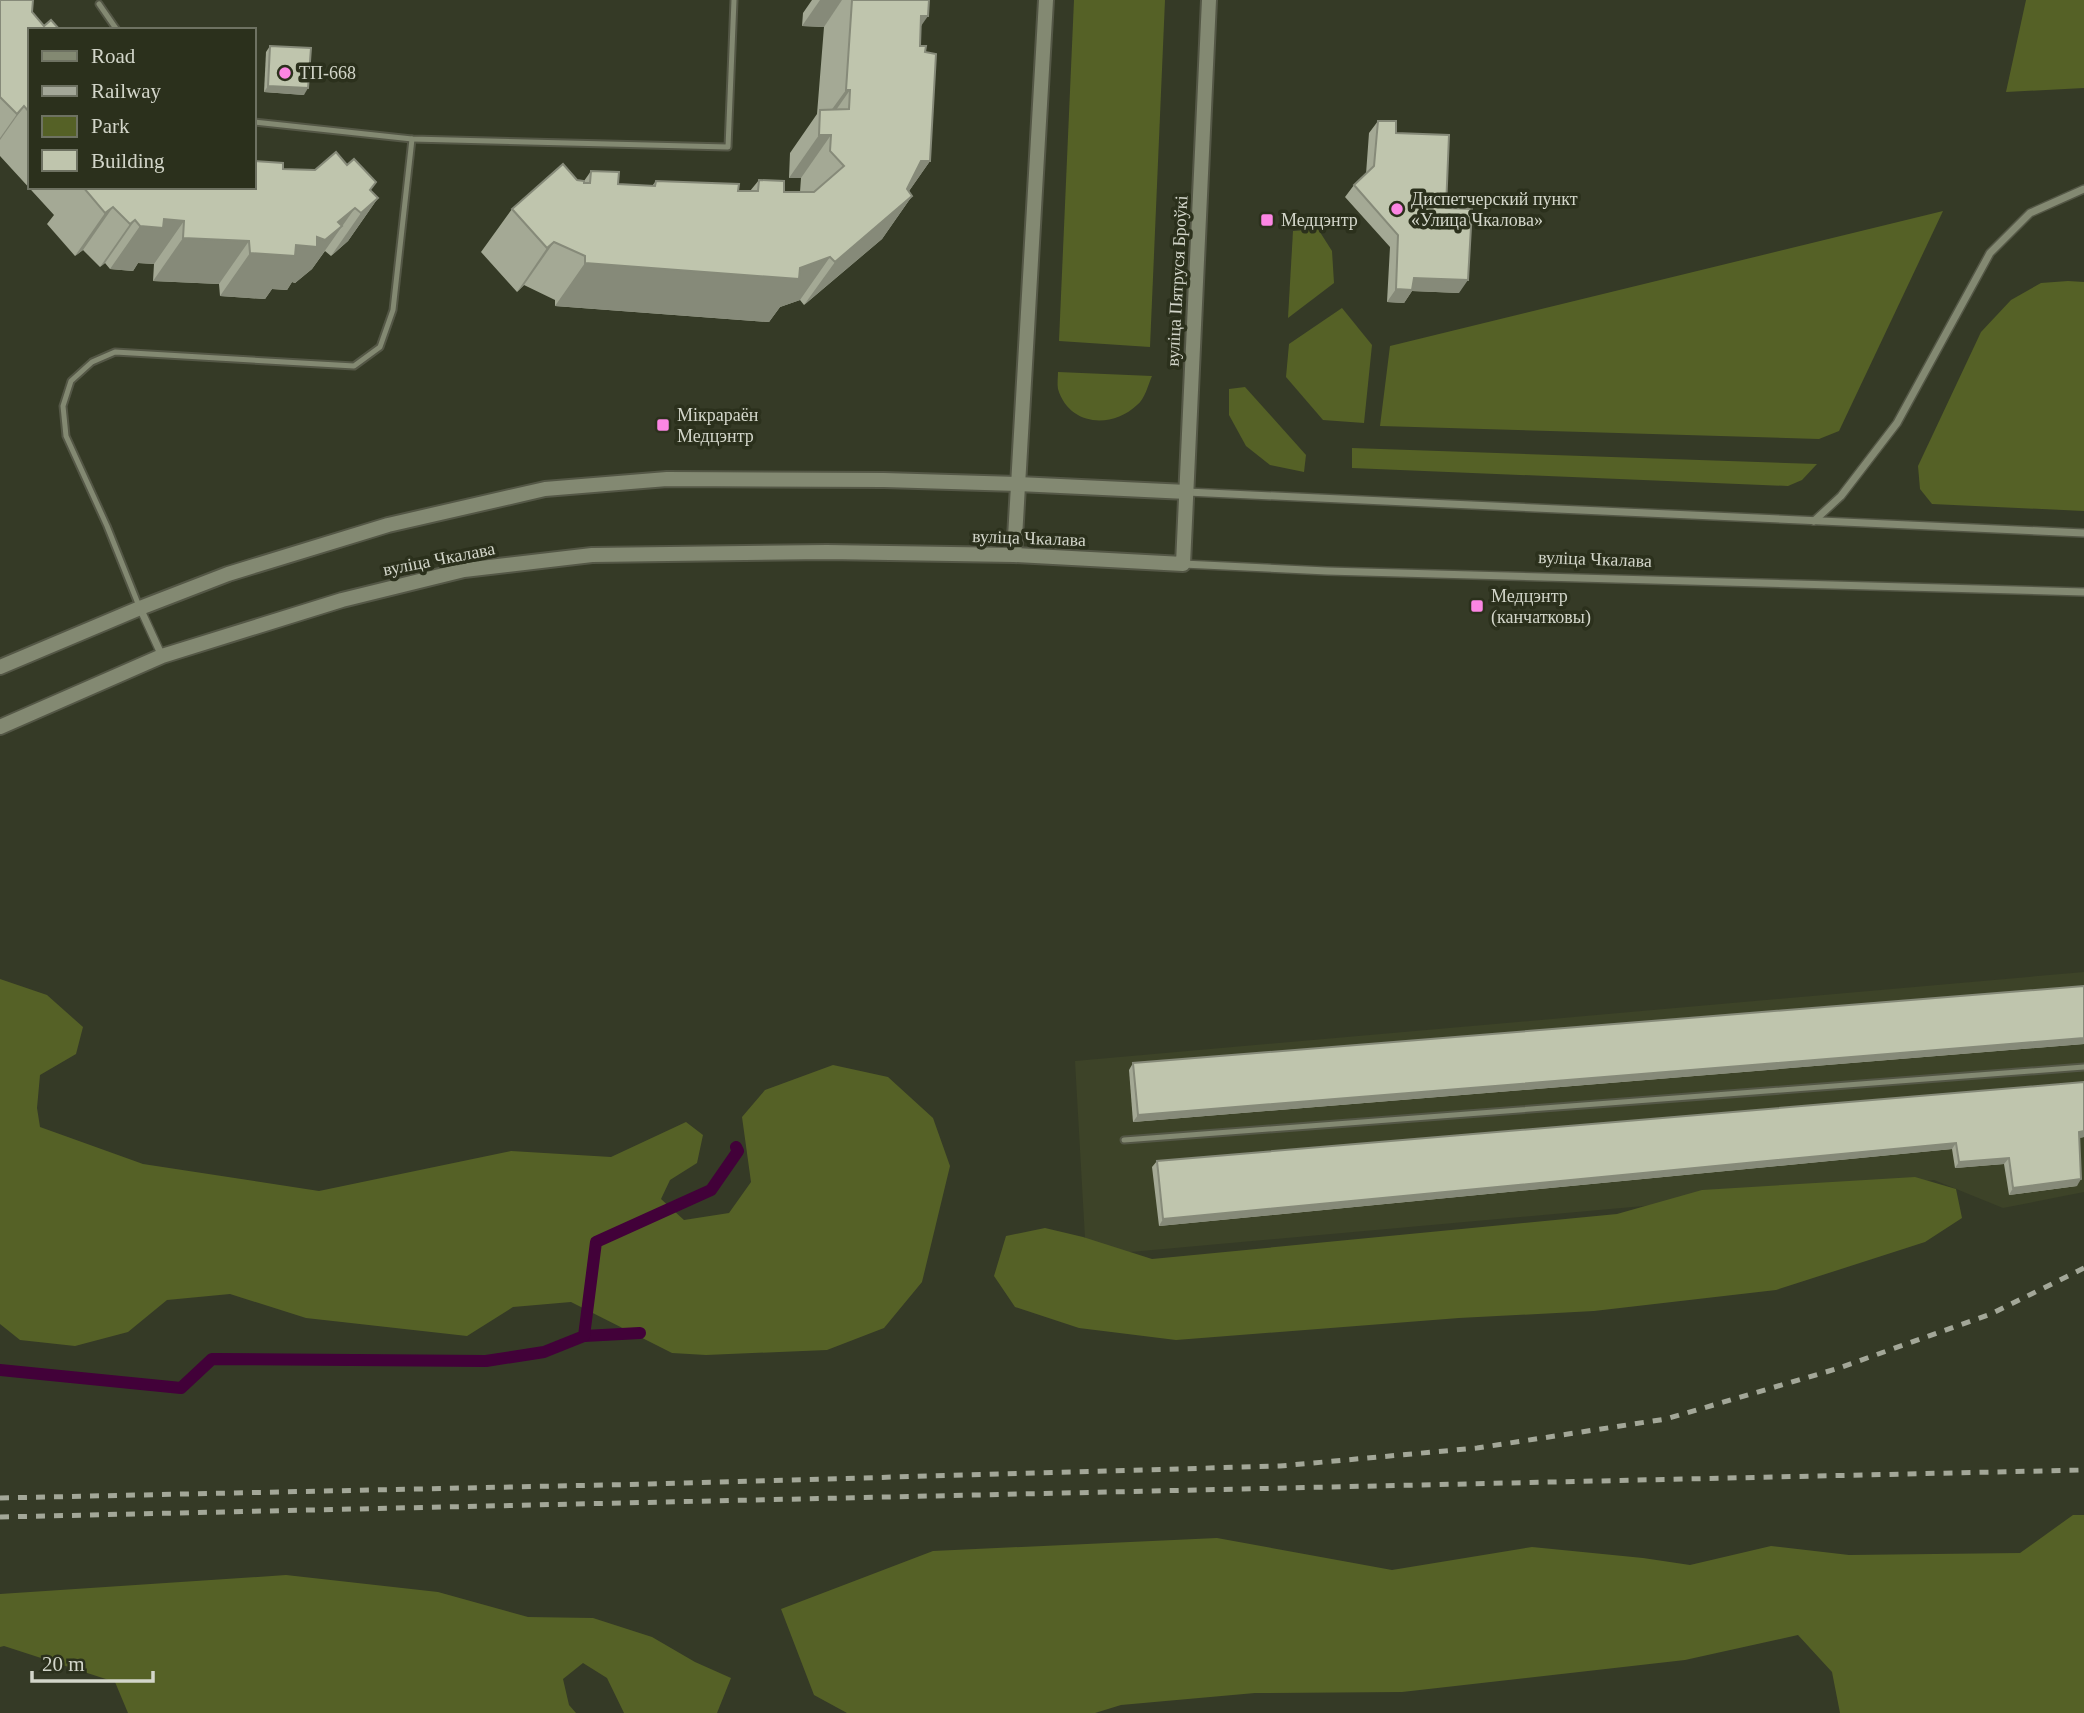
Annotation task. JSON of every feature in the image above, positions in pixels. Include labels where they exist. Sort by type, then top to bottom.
[{"type":"main road","points":[[1014,555],[1046,0]]},
{"type":"main road","name":"вуліца Пятруся Броўкі","points":[[1183,564],[1209,0]]},
{"type":"main road","points":[[0,667],[228,574],[388,525],[545,489],[667,479],[884,480],[1186,492]]},
{"type":"main road","name":"вуліца Чкалава","points":[[0,727],[162,656],[342,600],[464,570],[592,555],[854,552],[1014,555],[1183,564]]},
{"type":"street","points":[[1814,521],[1841,496],[1898,423],[1990,253],[2030,213],[2084,189]]},
{"type":"street","points":[[1186,492],[2084,533]]},
{"type":"street","name":"вуліца Чкалава","points":[[1183,564],[1327,572],[2084,592]]},
{"type":"street","points":[[140,608],[162,656]]},
{"type":"lane","points":[[256,122],[412,139],[728,147],[734,0]]},
{"type":"lane","points":[[99,4],[116,28]]},
{"type":"lane","points":[[140,608],[66,436],[63,406],[71,381],[92,362],[115,352],[354,366],[380,347],[393,310],[412,139]]},
{"type":"lane","points":[[1124,1140],[2084,1067]]},
{"type":"shaded area","points":[[2084,972],[2084,1192],[2003,1208],[1934,1180],[1086,1256],[1075,1061]]},
{"type":"green space","points":[[1074,0],[1165,0],[1150,347],[1059,341]]},
{"type":"green space","points":[[2026,0],[2084,0],[2084,88],[2006,92]]},
{"type":"green space","points":[[1943,211],[1839,431],[1819,439],[1380,426],[1390,346]]},
{"type":"green space","points":[[1318,229],[1332,251],[1334,283],[1288,318],[1293,231]]},
{"type":"green space","points":[[2084,282],[2084,511],[1932,504],[1920,489],[1918,466],[1981,332],[2011,300],[2041,283]]},
{"type":"green space","points":[[1342,308],[1372,345],[1364,423],[1323,420],[1286,377],[1289,344]]},
{"type":"green space","points":[[1058,372],[1152,376],[1142,399],[1127,413],[1116,418],[1092,420],[1081,417],[1064,401],[1058,389]]},
{"type":"green space","points":[[1245,387],[1306,455],[1304,472],[1270,465],[1246,446],[1229,415],[1229,389]]},
{"type":"green space","points":[[1352,448],[1817,464],[1802,480],[1788,486],[1352,468]]},
{"type":"green space","points":[[0,979],[47,995],[83,1027],[76,1054],[40,1075],[37,1108],[40,1127],[143,1164],[319,1191],[511,1151],[611,1157],[686,1122],[703,1135],[697,1163],[670,1180],[661,1199],[684,1220],[729,1213],[751,1182],[742,1117],[765,1090],[833,1065],[888,1077],[933,1118],[950,1166],[922,1282],[884,1328],[827,1350],[706,1355],[672,1353],[571,1302],[513,1307],[467,1336],[306,1318],[230,1294],[167,1300],[128,1332],[75,1346],[20,1340],[0,1324]]},
{"type":"green space","points":[[1915,1177],[1956,1189],[1962,1218],[1925,1242],[1776,1290],[1594,1311],[1459,1318],[1176,1340],[1079,1328],[1015,1307],[994,1276],[1006,1236],[1045,1228],[1152,1259],[1617,1214],[1702,1190]]},
{"type":"green space","points":[[2073,1515],[2084,1515],[2084,1713],[1840,1713],[1832,1672],[1798,1635],[1685,1660],[1402,1692],[1255,1693],[1121,1705],[1095,1713],[847,1713],[814,1695],[781,1609],[933,1551],[1217,1538],[1392,1570],[1532,1547],[1690,1565],[1771,1546],[1849,1555],[2020,1553]]},
{"type":"green space","points":[[286,1575],[438,1592],[528,1617],[593,1618],[652,1637],[695,1662],[731,1678],[717,1713],[624,1713],[607,1678],[583,1663],[563,1679],[569,1705],[576,1713],[128,1713],[115,1682],[4,1646],[0,1647],[0,1594]]},
{"type":"building","points":[[0,0],[33,0],[32,12],[44,26],[51,20],[58,28],[28,28],[28,111],[24,106],[17,114],[0,97]]},
{"type":"building","points":[[852,0],[929,0],[928,16],[921,16],[920,46],[926,46],[925,52],[936,54],[930,161],[921,161],[907,189],[912,196],[835,262],[830,257],[800,268],[799,279],[585,263],[585,256],[554,242],[547,248],[512,209],[563,164],[577,180],[584,183],[590,183],[591,171],[619,172],[618,184],[655,186],[656,181],[739,184],[738,191],[758,191],[759,180],[784,181],[784,192],[814,192],[844,166],[830,151],[831,135],[819,135],[820,110],[849,109],[850,90],[846,90]]},
{"type":"building","name":"ТП-668","points":[[270,46],[311,48],[308,88],[268,86]]},
{"type":"building","name":"Диспетчерский пункт «Улица Чкалова»","points":[[1378,121],[1396,121],[1396,133],[1449,135],[1446,208],[1472,209],[1468,280],[1414,278],[1412,290],[1396,289],[1398,235],[1354,185],[1374,166]]},
{"type":"building","points":[[336,152],[347,165],[354,159],[376,182],[370,190],[378,198],[361,213],[355,208],[338,222],[342,226],[325,240],[317,237],[317,247],[296,245],[295,256],[250,253],[249,241],[183,238],[184,221],[164,219],[163,228],[140,226],[135,220],[130,224],[113,207],[105,213],[85,189],[256,189],[256,161],[283,163],[283,169],[315,170]]},
{"type":"building","points":[[2084,986],[2084,1038],[1138,1115],[1133,1063]]},
{"type":"building","points":[[2084,1082],[2084,1131],[2079,1132],[2081,1179],[2013,1188],[2009,1158],[1959,1162],[1956,1143],[1163,1219],[1157,1161]]},
{"type":"waterway","points":[[0,1370],[181,1388],[212,1359],[486,1361],[544,1352],[584,1336],[596,1242],[711,1190],[738,1151],[736,1147]]},
{"type":"waterway","points":[[584,1336],[640,1333]]},
{"type":"railway","points":[[0,1498],[650,1484],[1280,1466],[1477,1448],[1666,1419],[1836,1369],[1991,1314],[2084,1268]]},
{"type":"railway","points":[[0,1517],[2084,1470]]},
{"type":"place","name":"ТП-668","points":[[285,73]]},
{"type":"place","name":"Диспетчерский пункт «Улица Чкалова»","points":[[1397,209]]},
{"type":"place","name":"Медцэнтр","points":[[1267,220]]},
{"type":"place","name":"Мікрараён Медцэнтр","points":[[663,425]]},
{"type":"place","name":"Медцэнтр (канчатковы)","points":[[1477,606]]}]
